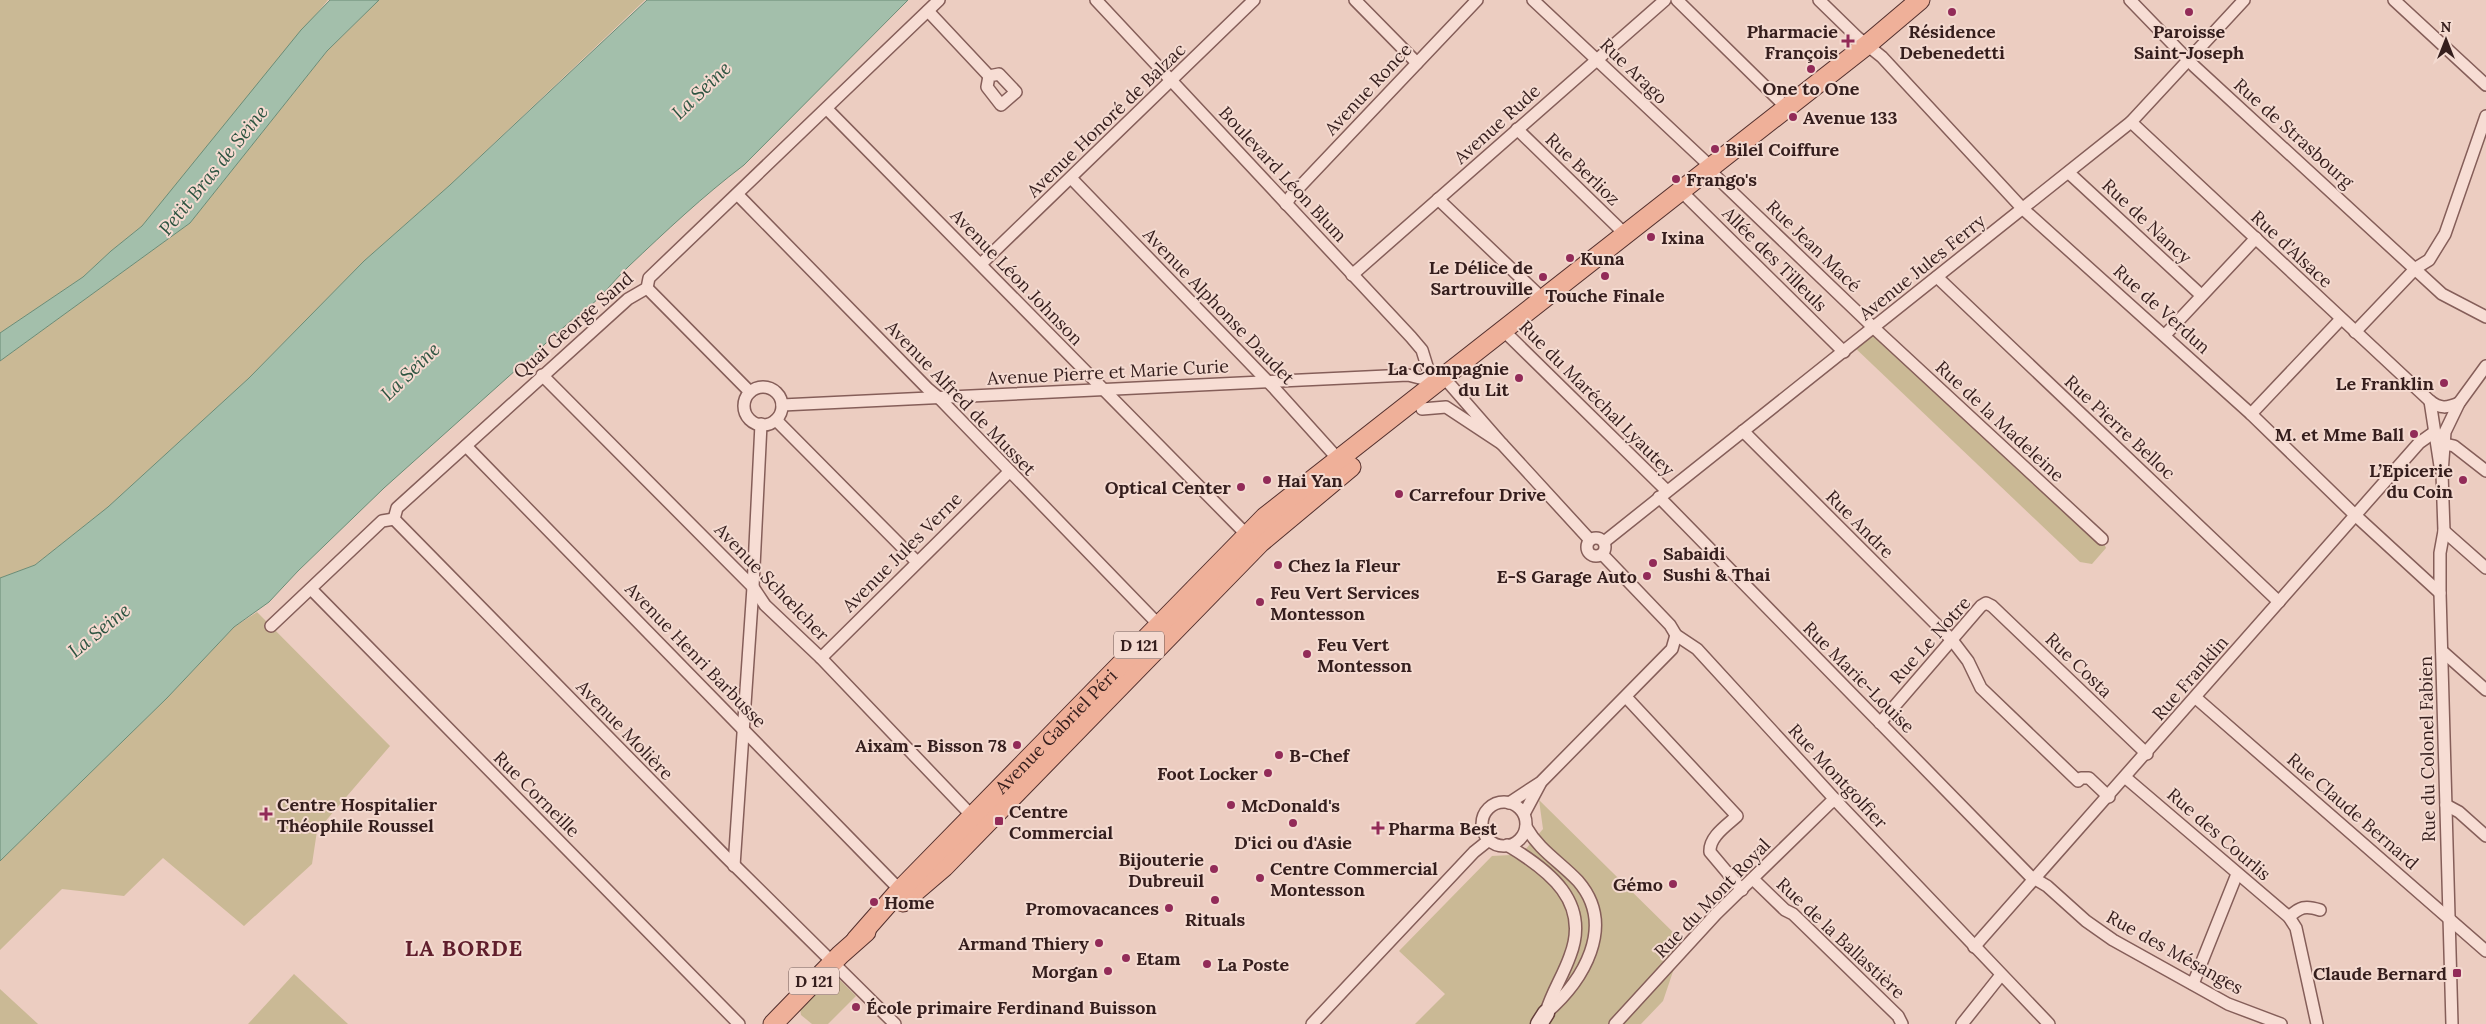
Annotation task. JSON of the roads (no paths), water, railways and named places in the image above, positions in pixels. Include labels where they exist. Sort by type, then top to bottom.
[{"type":"main road","name":"D 121","points":[[1439,379],[1461,364],[1787,108],[1920,0]]},
{"type":"main road","name":"Avenue Gabriel Péri","points":[[777,1023],[832,962],[944,867],[1260,543],[1422,409],[1439,379]]},
{"type":"main road","name":"Avenue Gabriel Péri","points":[[856,940],[900,890],[1246,534],[1268,514],[1339,460],[1439,379]]},
{"type":"street","name":"Quai George Sand","points":[[394,520],[396,508],[628,299],[647,288],[649,278],[728,200],[738,194],[940,0]]},
{"type":"street","name":"Boulevard Léon Blum","points":[[1096,0],[1422,350],[1439,379]]},
{"type":"street","name":"Avenue Honoré de Balzac","points":[[981,264],[1254,0]]},
{"type":"street","points":[[1355,0],[1417,63]]},
{"type":"street","name":"Avenue Ronce","points":[[1286,204],[1291,196],[1478,0]]},
{"type":"street","name":"Rue Arago","points":[[1533,0],[1710,168]]},
{"type":"street","name":"Avenue Rude","points":[[1352,275],[1517,128],[1665,0]]},
{"type":"street","points":[[1677,0],[1787,108]]},
{"type":"street","name":"Rue de Verdun","points":[[1819,0],[1857,37],[1868,44],[2022,208],[2251,414],[2355,515],[2440,593]]},
{"type":"street","name":"Rue de Strasbourg","points":[[2130,0],[2189,59],[2442,294],[2486,317]]},
{"type":"street","name":"Avenue Jules Ferry","points":[[1604,542],[2131,122],[2244,0]]},
{"type":"street","points":[[2394,0],[2486,85]]},
{"type":"street","points":[[928,11],[989,76]]},
{"type":"street","name":"Avenue Léon Johnson","points":[[827,109],[1246,534]]},
{"type":"street","points":[[2355,332],[2416,268],[2429,260],[2445,234],[2486,116]]},
{"type":"street","name":"Rue d'Alsace","points":[[2131,122],[2430,401]]},
{"type":"street","name":"Rue Berlioz","points":[[1517,128],[1626,234]]},
{"type":"street","name":"Rue Jean Macé","points":[[1710,168],[1874,328]]},
{"type":"street","name":"Rue de Nancy","points":[[2069,173],[2201,295]]},
{"type":"street","name":"Avenue Alphonse Daudet","points":[[1072,178],[1268,381],[1339,460]]},
{"type":"street","name":"Allée des Tilleuls","points":[[1680,191],[1844,352]]},
{"type":"street","name":"Avenue Alfred de Musset","points":[[738,194],[1159,625]]},
{"type":"street","points":[[1438,199],[1543,299]]},
{"type":"street","points":[[2165,335],[2256,238]]},
{"type":"street","name":"Rue Pierre Belloc","points":[[1936,277],[2279,602]]},
{"type":"street","points":[[647,288],[750,392]]},
{"type":"street","points":[[2251,414],[2341,319]]},
{"type":"street","name":"Rue de la Madeleine","points":[[1874,328],[2102,539]]},
{"type":"street","name":"Rue du Maréchal Lyautey","points":[[1503,330],[1663,494]]},
{"type":"street","points":[[1408,375],[1420,360],[1422,350]]},
{"type":"street","points":[[2441,436],[2459,403],[2484,373]]},
{"type":"street","name":"Avenue Schœlcher","points":[[542,375],[753,587],[765,605],[821,658],[973,817]]},
{"type":"street","name":"Avenue Pierre et Marie Curie","points":[[782,405],[940,399],[1408,375],[1439,379]]},
{"type":"street","name":"Rue Montgolfier","points":[[1439,379],[1590,540],[1586,545],[1588,554],[1594,557],[1602,554],[1670,624],[1676,635],[1697,648],[1836,800],[2049,1024]]},
{"type":"street","points":[[762,387],[771,388],[778,394],[782,405],[776,420],[761,424],[749,418],[745,410],[746,398],[750,392],[762,387]]},
{"type":"street","points":[[2430,401],[2437,407],[2443,408],[2459,403]]},
{"type":"street","points":[[2430,401],[2441,436],[2486,471]]},
{"type":"street","name":"Rue Montgolfier","points":[[1422,409],[1446,407],[1502,444]]},
{"type":"street","points":[[776,420],[916,562]]},
{"type":"street","points":[[734,866],[753,587],[761,424]]},
{"type":"street","name":"Rue Andre","points":[[1743,431],[1952,640],[1968,661],[1981,688],[2078,781],[2082,778],[2089,778],[2109,797]]},
{"type":"street","name":"Rue Franklin","points":[[1974,947],[2036,880],[2419,443],[2441,436]]},
{"type":"street","name":"Rue du Colonel Fabien","points":[[2441,436],[2444,531],[2440,553],[2440,593],[2452,1024]]},
{"type":"street","name":"Rue du Colonel Fabien","points":[[2441,436],[2442,473]]},
{"type":"street","name":"Avenue Henri Barbusse","points":[[466,446],[900,890]]},
{"type":"street","name":"Avenue Jules Verne","points":[[821,658],[1009,472]]},
{"type":"street","name":"Rue Marie-Louise","points":[[1663,494],[1880,722],[2036,880]]},
{"type":"street","points":[[270,626],[382,521],[394,520]]},
{"type":"street","name":"Avenue Molière","points":[[394,520],[734,866],[895,1024]]},
{"type":"street","points":[[2444,531],[2486,568]]},
{"type":"street","points":[[1590,540],[1596,538],[1604,542],[1605,547],[1602,554]]},
{"type":"street","name":"Rue Corneille","points":[[310,589],[739,1024]]},
{"type":"street","name":"Rue Le Notre","points":[[1880,722],[1981,606],[1986,603]]},
{"type":"street","name":"Rue Costa","points":[[1986,603],[1992,606],[2147,754]]},
{"type":"street","points":[[1526,826],[1520,839],[1507,845],[1501,845],[1489,840],[1483,830],[1485,813],[1493,805],[1508,802],[1541,782],[1672,649],[1676,635]]},
{"type":"street","points":[[2442,651],[2486,690]]},
{"type":"street","points":[[1626,697],[1737,816],[1715,837],[1710,846],[1710,852],[1742,890]]},
{"type":"street","name":"Rue Claude Bernard","points":[[2196,698],[2486,951]]},
{"type":"street","name":"Rue des Courlis","points":[[2126,778],[2289,917],[2296,928],[2317,1024]]},
{"type":"street","points":[[1524,814],[1541,782]]},
{"type":"street","name":"Rue du Mont Royal","points":[[1615,1024],[1685,946],[1830,803],[1836,800]]},
{"type":"street","points":[[1508,802],[1515,805],[1524,814],[1526,826],[1534,841],[1582,887],[1595,918],[1594,944],[1583,970],[1562,999],[1543,1019]]},
{"type":"street","points":[[2446,805],[2459,812],[2486,836]]},
{"type":"street","points":[[1312,1024],[1474,852],[1489,840]]},
{"type":"street","points":[[1507,845],[1521,854],[1562,888],[1574,911],[1576,924],[1574,945],[1552,991],[1543,1019]]},
{"type":"street","points":[[2193,984],[2237,874]]},
{"type":"street","name":"Rue de la Ballastière","points":[[1754,880],[1785,910],[1800,921],[1898,1016],[1902,1024]]},
{"type":"street","name":"Rue des Mésanges","points":[[2036,880],[2047,886],[2086,920],[2113,940],[2228,1004],[2281,1024]]},
{"type":"street","points":[[2289,917],[2299,908],[2307,906],[2320,910]]},
{"type":"street","points":[[1962,1024],[2001,975]]},
{"type":"water","name":"Petit Bras de Seine","points":[[330,0],[379,0],[327,51],[190,223],[0,361],[0,333],[83,277],[142,226],[301,30]]},
{"type":"water","name":"La Seine","points":[[647,0],[908,0],[744,165],[685,214],[629,266],[589,307],[574,318],[384,488],[298,571],[269,602],[234,627],[167,698],[0,861],[0,578],[35,565],[108,507],[249,378],[364,261],[450,185]]},
{"type":"place","name":"Résidence Debenedetti","points":[[1952,12]]},
{"type":"place","name":"Paroisse Saint-Joseph","points":[[2189,12]]},
{"type":"place","name":"Pharmacie François","points":[[1848,41]]},
{"type":"place","name":"One to One","points":[[1811,69]]},
{"type":"place","name":"Avenue 133","points":[[1793,117]]},
{"type":"place","name":"Bilel Coiffure","points":[[1715,149]]},
{"type":"place","name":"Frango's","points":[[1676,179]]},
{"type":"place","name":"Ixina","points":[[1651,237]]},
{"type":"place","name":"Kuna","points":[[1570,258]]},
{"type":"place","name":"Touche Finale","points":[[1605,276]]},
{"type":"place","name":"Le Délice de Sartrouville","points":[[1543,277]]},
{"type":"place","name":"La Compagnie du Lit","points":[[1519,378]]},
{"type":"place","name":"Le Franklin","points":[[2444,383]]},
{"type":"place","name":"M. et Mme Ball","points":[[2414,434]]},
{"type":"place","name":"Hai Yan","points":[[1267,480]]},
{"type":"place","name":"L’Epicerie du Coin","points":[[2463,480]]},
{"type":"place","name":"Optical Center","points":[[1241,487]]},
{"type":"place","name":"Carrefour Drive","points":[[1399,494]]},
{"type":"place","name":"Sabaidi Sushi & Thai","points":[[1653,563]]},
{"type":"place","name":"Chez la Fleur","points":[[1278,565]]},
{"type":"place","name":"E-S Garage Auto","points":[[1647,576]]},
{"type":"place","name":"Feu Vert Services Montesson","points":[[1260,602]]},
{"type":"place","name":"Feu Vert Montesson","points":[[1307,654]]},
{"type":"place","name":"Aixam - Bisson 78","points":[[1017,745]]},
{"type":"place","name":"B-Chef","points":[[1279,755]]},
{"type":"place","name":"Foot Locker","points":[[1268,773]]},
{"type":"place","name":"McDonald's","points":[[1231,805]]},
{"type":"place","name":"Centre Hospitalier Théophile Roussel","points":[[266,814]]},
{"type":"place","name":"Centre Commercial","points":[[999,821]]},
{"type":"place","name":"D'ici ou d'Asie","points":[[1293,823]]},
{"type":"place","name":"Pharma Best","points":[[1378,828]]},
{"type":"place","name":"Bijouterie Dubreuil","points":[[1214,869]]},
{"type":"place","name":"Centre Commercial Montesson","points":[[1260,878]]},
{"type":"place","name":"Gémo","points":[[1673,884]]},
{"type":"place","name":"Rituals","points":[[1215,900]]},
{"type":"place","name":"Home","points":[[874,902]]},
{"type":"place","name":"Promovacances","points":[[1169,908]]},
{"type":"place","name":"Armand Thiery","points":[[1099,943]]},
{"type":"place","name":"Etam","points":[[1126,958]]},
{"type":"place","name":"La Poste","points":[[1207,964]]},
{"type":"place","name":"Morgan","points":[[1108,971]]},
{"type":"place","name":"Claude Bernard","points":[[2457,973]]},
{"type":"place","name":"École primaire Ferdinand Buisson","points":[[856,1007]]},
{"type":"district","name":"LA BORDE","points":[[464,948]]}]
